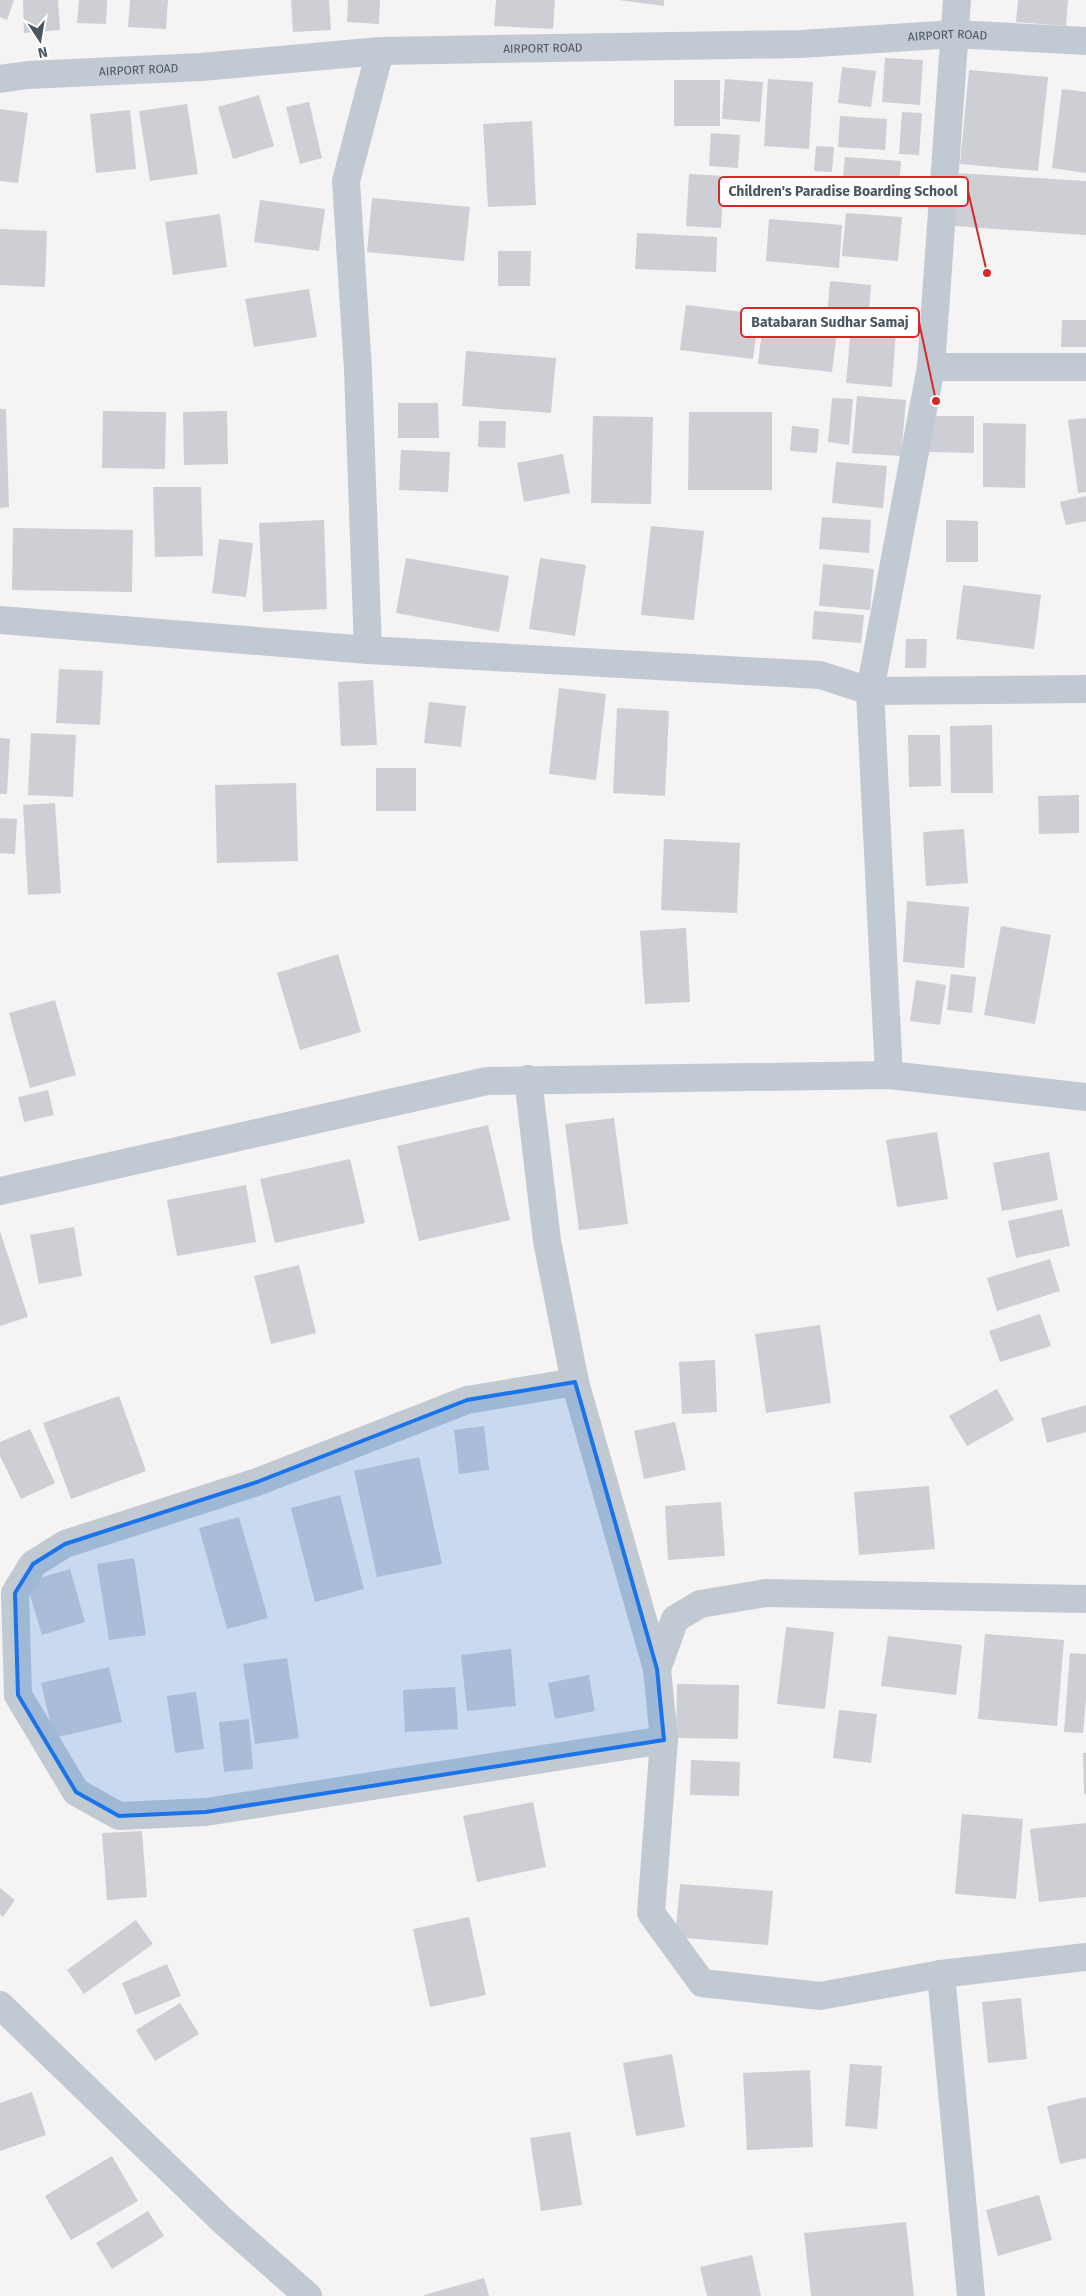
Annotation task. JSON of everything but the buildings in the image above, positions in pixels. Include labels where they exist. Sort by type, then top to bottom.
[{"type":"street","points":[[889,1075],[870,691],[931,367],[957,0]]},
{"type":"street","name":"AIRPORT ROAD","points":[[0,79],[28,75],[201,67],[380,51],[801,44],[955,34],[1086,41]]},
{"type":"street","points":[[368,650],[358,370],[346,181],[380,51]]},
{"type":"street","points":[[931,367],[1086,367]]},
{"type":"street","points":[[0,620],[368,650],[820,675],[870,691],[1086,689]]},
{"type":"street","points":[[0,1191],[487,1081],[889,1075],[1086,1098]]},
{"type":"street","points":[[528,1079],[547,1241],[575,1382],[657,1669],[664,1740],[651,1913],[702,1984],[820,1996],[941,1974],[1086,1957]]},
{"type":"street","points":[[575,1382],[466,1400],[257,1482],[65,1544],[33,1564],[15,1593],[9,1697],[76,1792],[119,1816],[206,1812],[664,1740]]},
{"type":"street","points":[[657,1669],[675,1619],[700,1604],[766,1594],[1086,1599]]},
{"type":"street","points":[[941,1974],[971,2296]]},
{"type":"street","points":[[0,2005],[223,2221],[308,2296]]},
{"type":"highlighted area","points":[[575,1382],[657,1669],[664,1740],[206,1812],[119,1816],[76,1792],[18,1695],[15,1593],[33,1564],[65,1544],[257,1482],[467,1400]]},
{"type":"place","name":"Children's Paradise Boarding School","points":[[987,273]]},
{"type":"place","name":"Batabaran Sudhar Samaj","points":[[936,401]]}]
